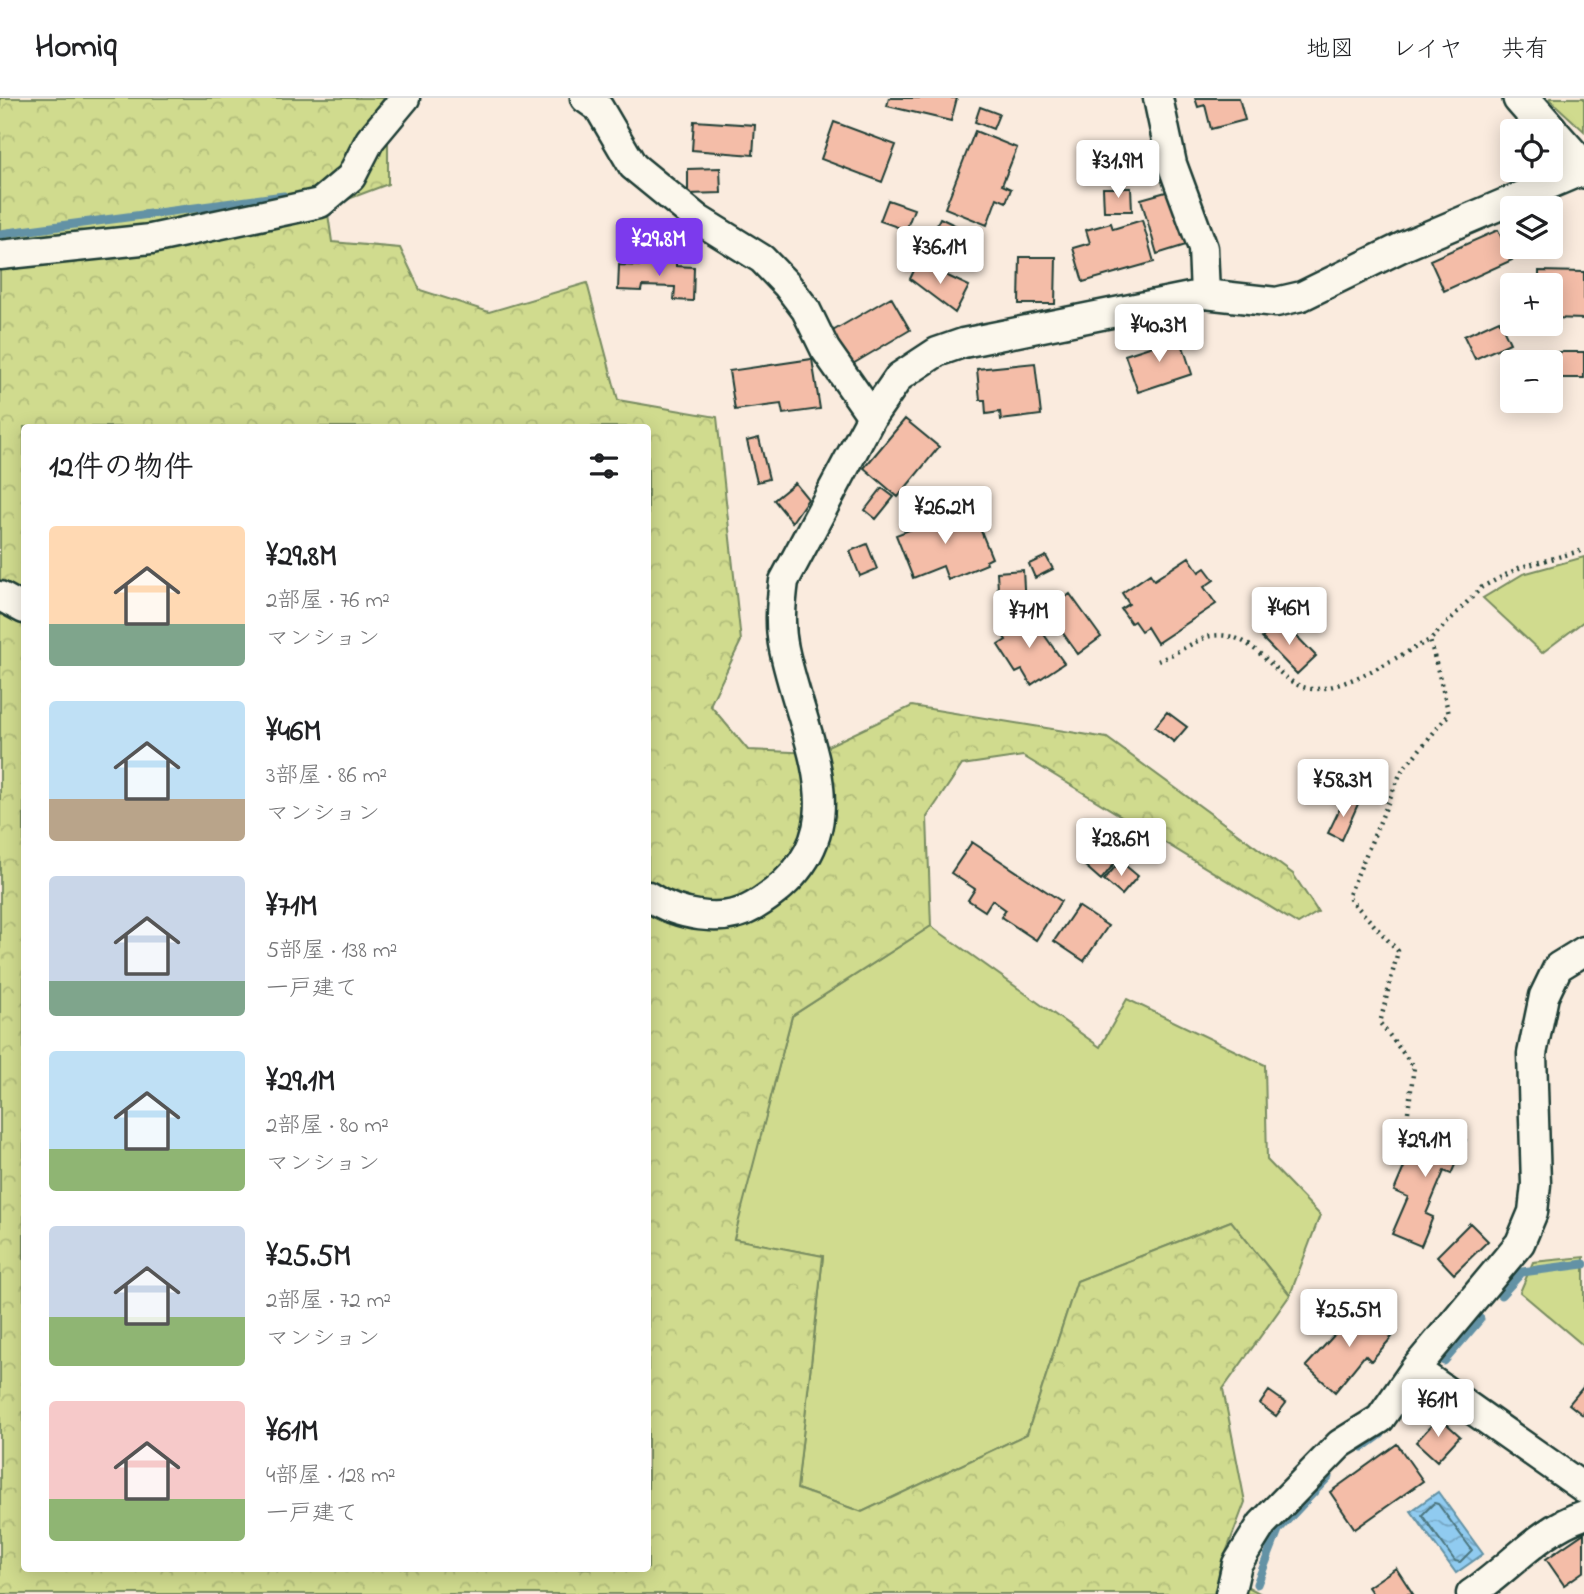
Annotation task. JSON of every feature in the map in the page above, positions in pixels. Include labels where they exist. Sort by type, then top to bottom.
[{"type":"street","points":[[0,255],[151,239],[320,203],[351,177],[370,140],[405,98]]},
{"type":"street","points":[[585,98],[599,108],[633,166],[699,220],[762,259],[787,285],[806,310],[825,349],[872,416]]},
{"type":"street","points":[[1158,98],[1172,164],[1203,248],[1205,294]]},
{"type":"street","points":[[1521,98],[1539,119]]},
{"type":"street","points":[[651,897],[689,915],[716,915],[748,910],[793,877],[810,854],[819,828],[817,766],[783,648],[780,609],[784,581],[872,416],[899,377],[937,352],[963,343],[1205,294],[1276,302],[1302,296],[1404,246],[1584,170],[1563,147]]},
{"type":"street","points":[[0,596],[21,607]]},
{"type":"street","points":[[1230,1594],[1237,1564],[1262,1524],[1340,1444],[1380,1419],[1415,1369],[1520,1243],[1533,1212],[1536,1184],[1532,1054],[1545,996],[1558,967],[1584,951]]},
{"type":"street","points":[[1415,1369],[1584,1488]]},
{"type":"street","points":[[1471,1594],[1505,1585],[1559,1523],[1584,1515]]},
{"type":"path","points":[[1158,660],[1183,651],[1208,636],[1233,635],[1263,654],[1291,681],[1315,689],[1353,680],[1430,640],[1482,587],[1521,567],[1584,550]]},
{"type":"path","points":[[1408,1112],[1414,1067],[1380,1023],[1398,951],[1348,897],[1401,772],[1449,714],[1430,640]]},
{"type":"green space","points":[[0,98],[388,98],[388,184],[327,207],[332,242],[400,248],[420,290],[489,312],[587,283],[618,400],[717,417],[741,641],[710,705],[748,750],[813,753],[912,706],[1107,738],[1293,874],[1318,912],[1298,924],[1023,756],[962,765],[927,817],[931,926],[792,1016],[734,1239],[823,1256],[797,1489],[862,1512],[1027,1434],[1077,1281],[1231,1221],[1290,1295],[1223,1389],[1245,1502],[1219,1571],[1261,1594],[0,1594]]},
{"type":"green space","points":[[1550,98],[1584,98],[1584,131],[1549,99]]},
{"type":"green space","points":[[1584,557],[1584,621],[1542,653],[1483,598],[1523,574]]},
{"type":"green space","points":[[931,926],[1100,1047],[1127,999],[1265,1065],[1267,1160],[1320,1215],[1290,1295],[1231,1221],[1077,1281],[1027,1434],[862,1512],[797,1489],[823,1256],[733,1239],[792,1016]]},
{"type":"green space","points":[[1584,1257],[1584,1346],[1520,1292],[1533,1262]]},
{"type":"water","points":[[1438,1492],[1483,1554],[1456,1573],[1411,1511]]},
{"type":"building","points":[[889,98],[957,98],[951,121],[887,106]]},
{"type":"building","points":[[1195,98],[1239,98],[1245,120],[1211,129],[1205,105],[1198,107]]},
{"type":"building","points":[[980,107],[999,114],[993,129],[975,122]]},
{"type":"building","points":[[694,121],[755,125],[753,155],[692,150]]},
{"type":"building","points":[[834,122],[896,145],[882,182],[821,159]]},
{"type":"building","points":[[975,131],[1017,148],[1002,185],[1011,189],[1006,202],[997,198],[987,225],[945,208]]},
{"type":"building","points":[[720,168],[721,193],[688,194],[688,169]]},
{"type":"building","points":[[1103,188],[1131,188],[1132,211],[1104,211]]},
{"type":"building","points":[[1173,190],[1189,244],[1157,254],[1141,199]]},
{"type":"building","points":[[888,200],[914,209],[906,230],[880,221]]},
{"type":"building","points":[[940,218],[965,230],[945,271],[920,259]]},
{"type":"building","points":[[1142,220],[1154,262],[1083,282],[1073,248],[1090,243],[1086,230],[1111,223],[1113,229]]},
{"type":"building","points":[[1498,230],[1500,259],[1512,260],[1444,291],[1430,260]]},
{"type":"building","points":[[1020,257],[1056,257],[1055,304],[1019,304]]},
{"type":"building","points":[[648,259],[676,259],[676,266],[694,267],[693,301],[674,300],[675,287],[642,286],[641,291],[618,290],[619,265],[647,266]]},
{"type":"building","points":[[918,262],[969,286],[955,313],[910,279]]},
{"type":"building","points":[[1584,272],[1584,319],[1563,318],[1563,273],[1539,273]]},
{"type":"building","points":[[891,297],[910,330],[851,365],[831,332]]},
{"type":"building","points":[[1499,320],[1500,336],[1507,336],[1510,343],[1475,359],[1464,336]]},
{"type":"building","points":[[1180,337],[1192,374],[1138,392],[1125,355]]},
{"type":"building","points":[[1563,352],[1584,352],[1584,378],[1563,378]]},
{"type":"building","points":[[812,359],[820,409],[783,414],[781,404],[735,410],[729,371]]},
{"type":"building","points":[[1035,363],[1041,415],[1001,420],[1000,412],[986,414],[985,400],[980,400],[977,369]]},
{"type":"building","points":[[905,419],[939,447],[898,497],[864,468]]},
{"type":"building","points":[[759,438],[769,479],[757,482],[747,441]]},
{"type":"building","points":[[795,483],[808,499],[792,522],[774,500]]},
{"type":"building","points":[[882,488],[894,497],[876,519],[865,510]]},
{"type":"building","points":[[964,509],[968,519],[975,516],[992,558],[986,561],[987,564],[948,580],[943,566],[913,578],[896,535]]},
{"type":"building","points":[[867,544],[877,569],[860,576],[850,551]]},
{"type":"building","points":[[1046,556],[1053,569],[1035,578],[1029,564]]},
{"type":"building","points":[[1189,557],[1199,572],[1205,568],[1214,580],[1204,587],[1216,604],[1157,643],[1147,627],[1141,631],[1121,609],[1129,604],[1122,593],[1150,574],[1154,580]]},
{"type":"building","points":[[1023,570],[1025,606],[999,607],[997,572]]},
{"type":"building","points":[[1070,594],[1101,637],[1078,654],[1047,611]]},
{"type":"building","points":[[1031,616],[1064,663],[1031,685],[1022,670],[1016,673],[998,645],[1006,640],[999,630],[1014,620],[1017,625]]},
{"type":"building","points":[[1281,620],[1316,656],[1297,674],[1262,638]]},
{"type":"building","points":[[1167,712],[1187,727],[1174,742],[1155,727]]},
{"type":"building","points":[[1345,798],[1358,804],[1342,840],[1328,833]]},
{"type":"building","points":[[1107,839],[1123,853],[1101,880],[1084,865]]},
{"type":"building","points":[[972,842],[1061,901],[1036,940],[1001,917],[1006,910],[992,900],[985,911],[968,900],[975,889],[951,873]]},
{"type":"building","points":[[1120,861],[1138,876],[1122,895],[1104,880]]},
{"type":"building","points":[[1078,906],[1108,926],[1084,961],[1054,941]]},
{"type":"building","points":[[1423,1122],[1466,1140],[1451,1174],[1444,1171],[1426,1214],[1433,1217],[1421,1246],[1392,1234],[1408,1197],[1394,1191]]},
{"type":"building","points":[[1470,1223],[1488,1241],[1454,1274],[1437,1256]]},
{"type":"building","points":[[1359,1308],[1392,1337],[1371,1361],[1365,1355],[1335,1392],[1306,1366]]},
{"type":"building","points":[[1584,1386],[1584,1416],[1569,1404]]},
{"type":"building","points":[[1269,1391],[1286,1403],[1276,1416],[1260,1404]]},
{"type":"building","points":[[1439,1417],[1460,1436],[1437,1461],[1416,1442]]},
{"type":"building","points":[[1397,1444],[1423,1481],[1355,1529],[1330,1492]]},
{"type":"building","points":[[1584,1533],[1584,1571],[1564,1585],[1546,1559]]},
{"type":"building","points":[[1396,1568],[1413,1594],[1373,1594],[1368,1587]]},
{"type":"waterway","points":[[0,234],[284,196]]},
{"type":"waterway","points":[[1501,1295],[1522,1272],[1584,1264]]},
{"type":"waterway","points":[[1444,1361],[1480,1319]]},
{"type":"waterway","points":[[1363,1447],[1381,1434]]},
{"type":"waterway","points":[[1257,1584],[1278,1530],[1328,1477]]}]
